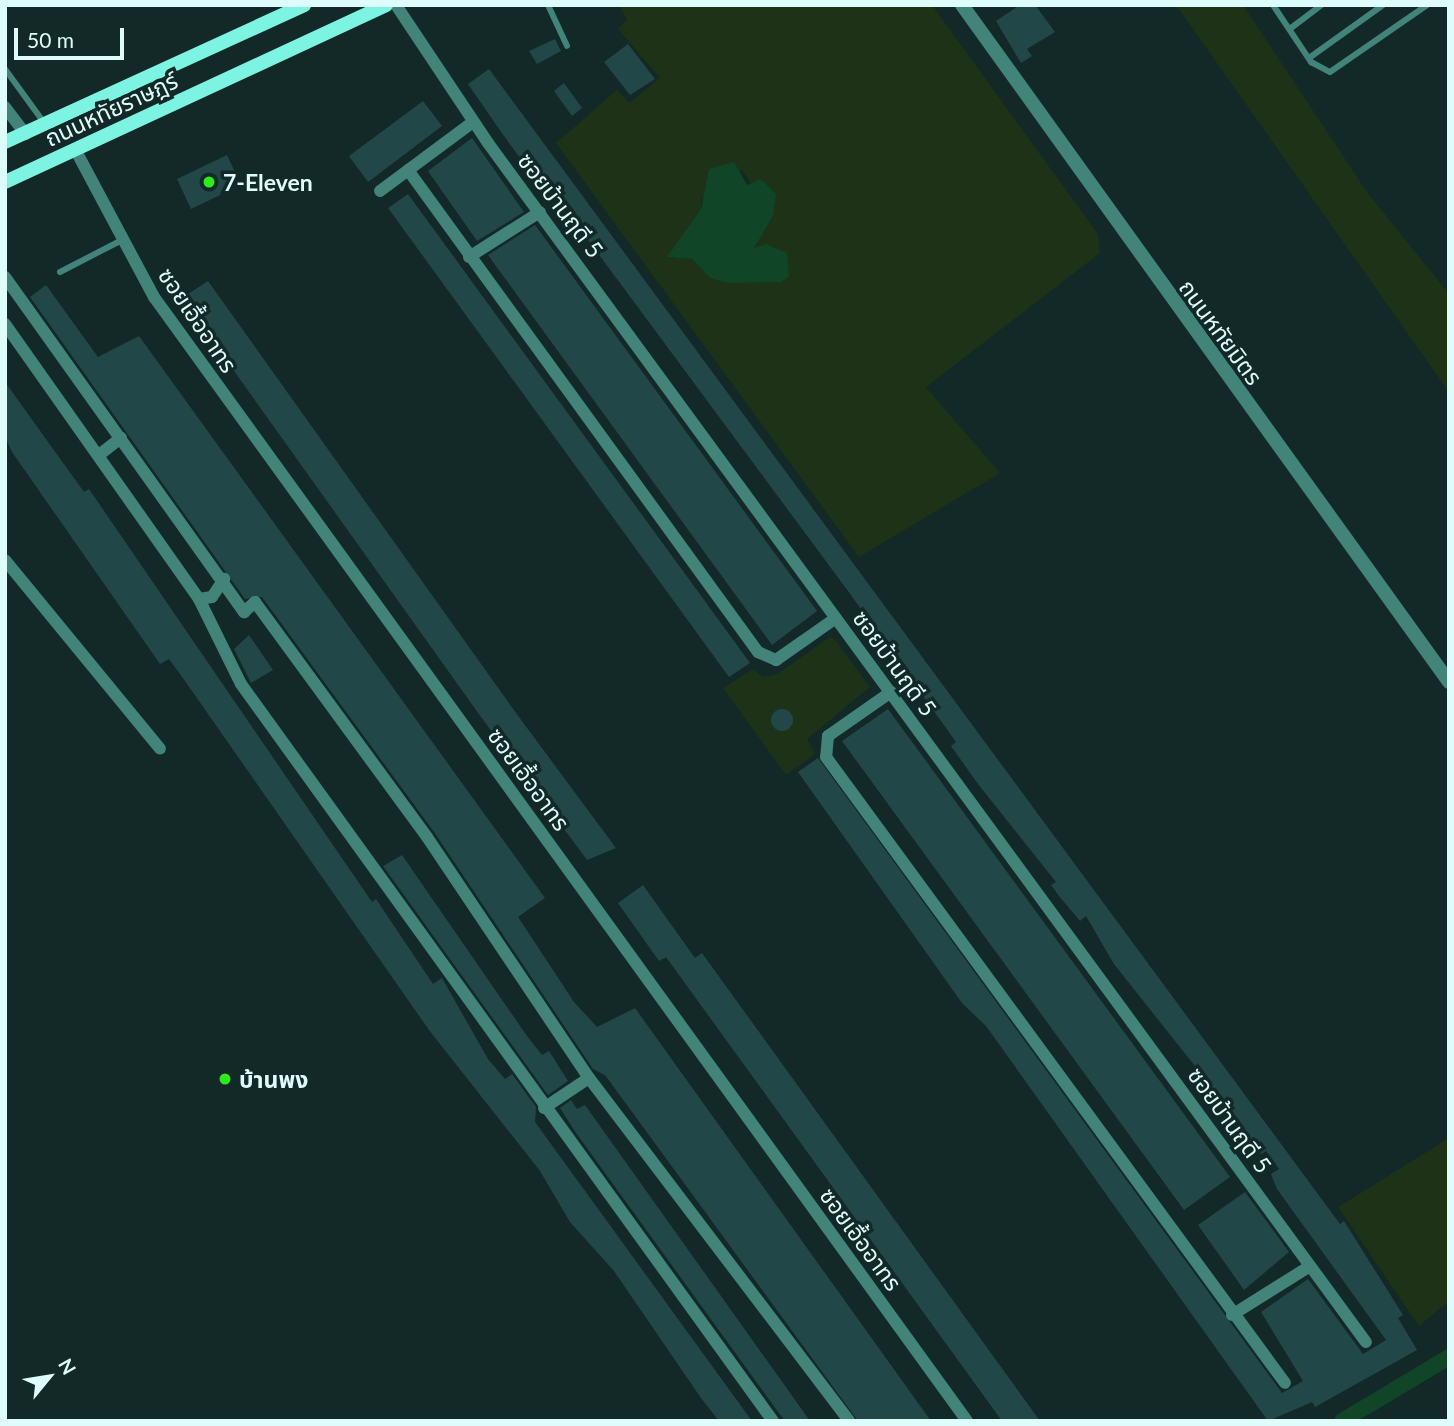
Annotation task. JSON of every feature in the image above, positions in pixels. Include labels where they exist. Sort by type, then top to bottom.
[{"type":"main road","name":"ถนนหทัยราษฎร์","points":[[5,142],[304,5]]},
{"type":"main road","name":"ถนนหทัยราษฎร์","points":[[5,182],[386,5]]},
{"type":"street","name":"ซอยบ้านฤดี 5","points":[[396,5],[473,122],[1366,1342]]},
{"type":"street","name":"ถนนหทัยมิตร","points":[[962,5],[1449,682]]},
{"type":"street","points":[[5,107],[25,134]]},
{"type":"street","points":[[380,191],[473,122]]},
{"type":"street","name":"ซอยเอื้ออาทร","points":[[76,151],[154,297],[967,1421]]},
{"type":"street","points":[[408,170],[758,652],[776,660],[836,618]]},
{"type":"street","points":[[470,257],[540,212]]},
{"type":"street","points":[[5,277],[224,579],[244,612],[255,602],[427,837],[589,1078],[849,1421]]},
{"type":"street","points":[[5,324],[199,599],[241,684],[544,1108],[773,1421]]},
{"type":"street","points":[[99,456],[121,438]]},
{"type":"street","points":[[5,560],[160,749]]},
{"type":"street","points":[[199,599],[212,597],[224,579]]},
{"type":"street","points":[[891,692],[828,736],[826,757],[1285,1383]]},
{"type":"street","points":[[544,1108],[589,1078]]},
{"type":"street","points":[[1233,1315],[1310,1266]]},
{"type":"lane","points":[[548,5],[567,46]]},
{"type":"lane","points":[[1273,5],[1309,58],[1331,72],[1427,5]]},
{"type":"lane","points":[[1291,28],[1321,5]]},
{"type":"lane","points":[[1309,58],[1384,5]]},
{"type":"lane","points":[[5,69],[46,125]]},
{"type":"lane","points":[[60,272],[124,239]]},
{"type":"shaded area","points":[[619,5],[932,5],[1098,234],[1100,253],[926,387],[1000,473],[859,557],[556,143],[617,90],[629,103],[660,78],[618,29],[627,19]],"holes":[[[742,170],[773,216],[753,249],[753,281],[710,278],[692,259],[668,257],[701,209],[702,198]]]},
{"type":"shaded area","points":[[1176,5],[1243,5],[1367,192],[1449,294],[1449,392]]},
{"type":"shaded area","points":[[734,162],[747,185],[761,179],[776,194],[773,216],[754,248],[766,244],[787,253],[789,277],[781,282],[729,283],[710,278],[692,259],[667,257],[701,209],[709,169]]},
{"type":"shaded area","points":[[832,636],[870,687],[807,739],[815,754],[786,775],[723,688],[753,669],[763,677],[777,674]]},
{"type":"shaded area","points":[[1449,1138],[1449,1301],[1419,1326],[1338,1207]]},
{"type":"building","points":[[1020,5],[1035,5],[1055,32],[1027,49],[1032,56],[1021,63],[996,21]]},
{"type":"building","points":[[555,39],[561,51],[537,64],[529,51]]},
{"type":"building","points":[[628,44],[655,79],[630,95],[604,62]]},
{"type":"building","points":[[489,69],[1340,1224],[1344,1221],[1403,1315],[1398,1318],[1417,1350],[1315,1407],[1312,1402],[1268,1421],[986,1026],[962,1003],[798,772],[818,758],[1282,1393],[1303,1381],[1261,1312],[1308,1279],[1363,1354],[1386,1340],[1277,1189],[1271,1174],[1279,1169],[1266,1151],[1261,1154],[1253,1143],[1247,1146],[1224,1113],[1229,1109],[1114,964],[1086,916],[1080,921],[1059,896],[1051,885],[1056,882],[978,784],[951,746],[956,742],[848,591],[557,198],[546,194],[499,129],[468,84]]},
{"type":"building","points":[[564,83],[582,108],[572,116],[554,91]]},
{"type":"building","points":[[423,101],[442,126],[368,182],[349,156]]},
{"type":"building","points":[[472,138],[524,212],[477,241],[428,171]]},
{"type":"building","name":"7-Eleven","points":[[227,155],[241,185],[191,209],[177,179]]},
{"type":"building","points":[[408,194],[750,663],[729,677],[388,208]]},
{"type":"building","points":[[535,225],[817,611],[772,645],[488,255]]},
{"type":"building","points":[[208,281],[516,713],[616,848],[587,860],[481,717],[182,298]]},
{"type":"building","points":[[46,285],[98,357],[139,336],[545,898],[518,917],[574,1002],[597,1027],[635,1008],[931,1421],[858,1421],[605,1075],[593,1069],[434,832],[262,597],[245,599],[30,297]]},
{"type":"building","points":[[5,382],[84,492],[89,489],[372,902],[376,899],[433,984],[442,978],[488,1059],[505,1079],[512,1074],[536,1107],[535,1122],[752,1421],[719,1421],[701,1398],[614,1271],[570,1222],[540,1171],[429,1030],[169,659],[160,664],[12,452],[5,437]]},
{"type":"building","points":[[249,635],[273,670],[251,683],[234,649]]},
{"type":"building","points":[[782,709],[790,712],[793,720],[790,728],[782,731],[774,728],[771,720],[774,712]]},
{"type":"building","points":[[888,709],[1230,1177],[1184,1210],[842,741]]},
{"type":"building","points":[[402,855],[527,1036],[542,1055],[549,1051],[568,1081],[548,1095],[383,866]]},
{"type":"building","points":[[643,885],[695,958],[702,953],[1040,1421],[1002,1421],[666,957],[659,961],[618,903]]},
{"type":"building","points":[[571,1100],[577,1109],[585,1105],[810,1421],[785,1421],[776,1409],[576,1133],[560,1108]]},
{"type":"building","points":[[1245,1192],[1289,1252],[1244,1290],[1198,1225]]},
{"type":"waterway","points":[[1342,1421],[1449,1357]]},
{"type":"place","name":"7-Eleven","points":[[209,182]]},
{"type":"place","name":"บ้านพง","points":[[225,1079]]}]
